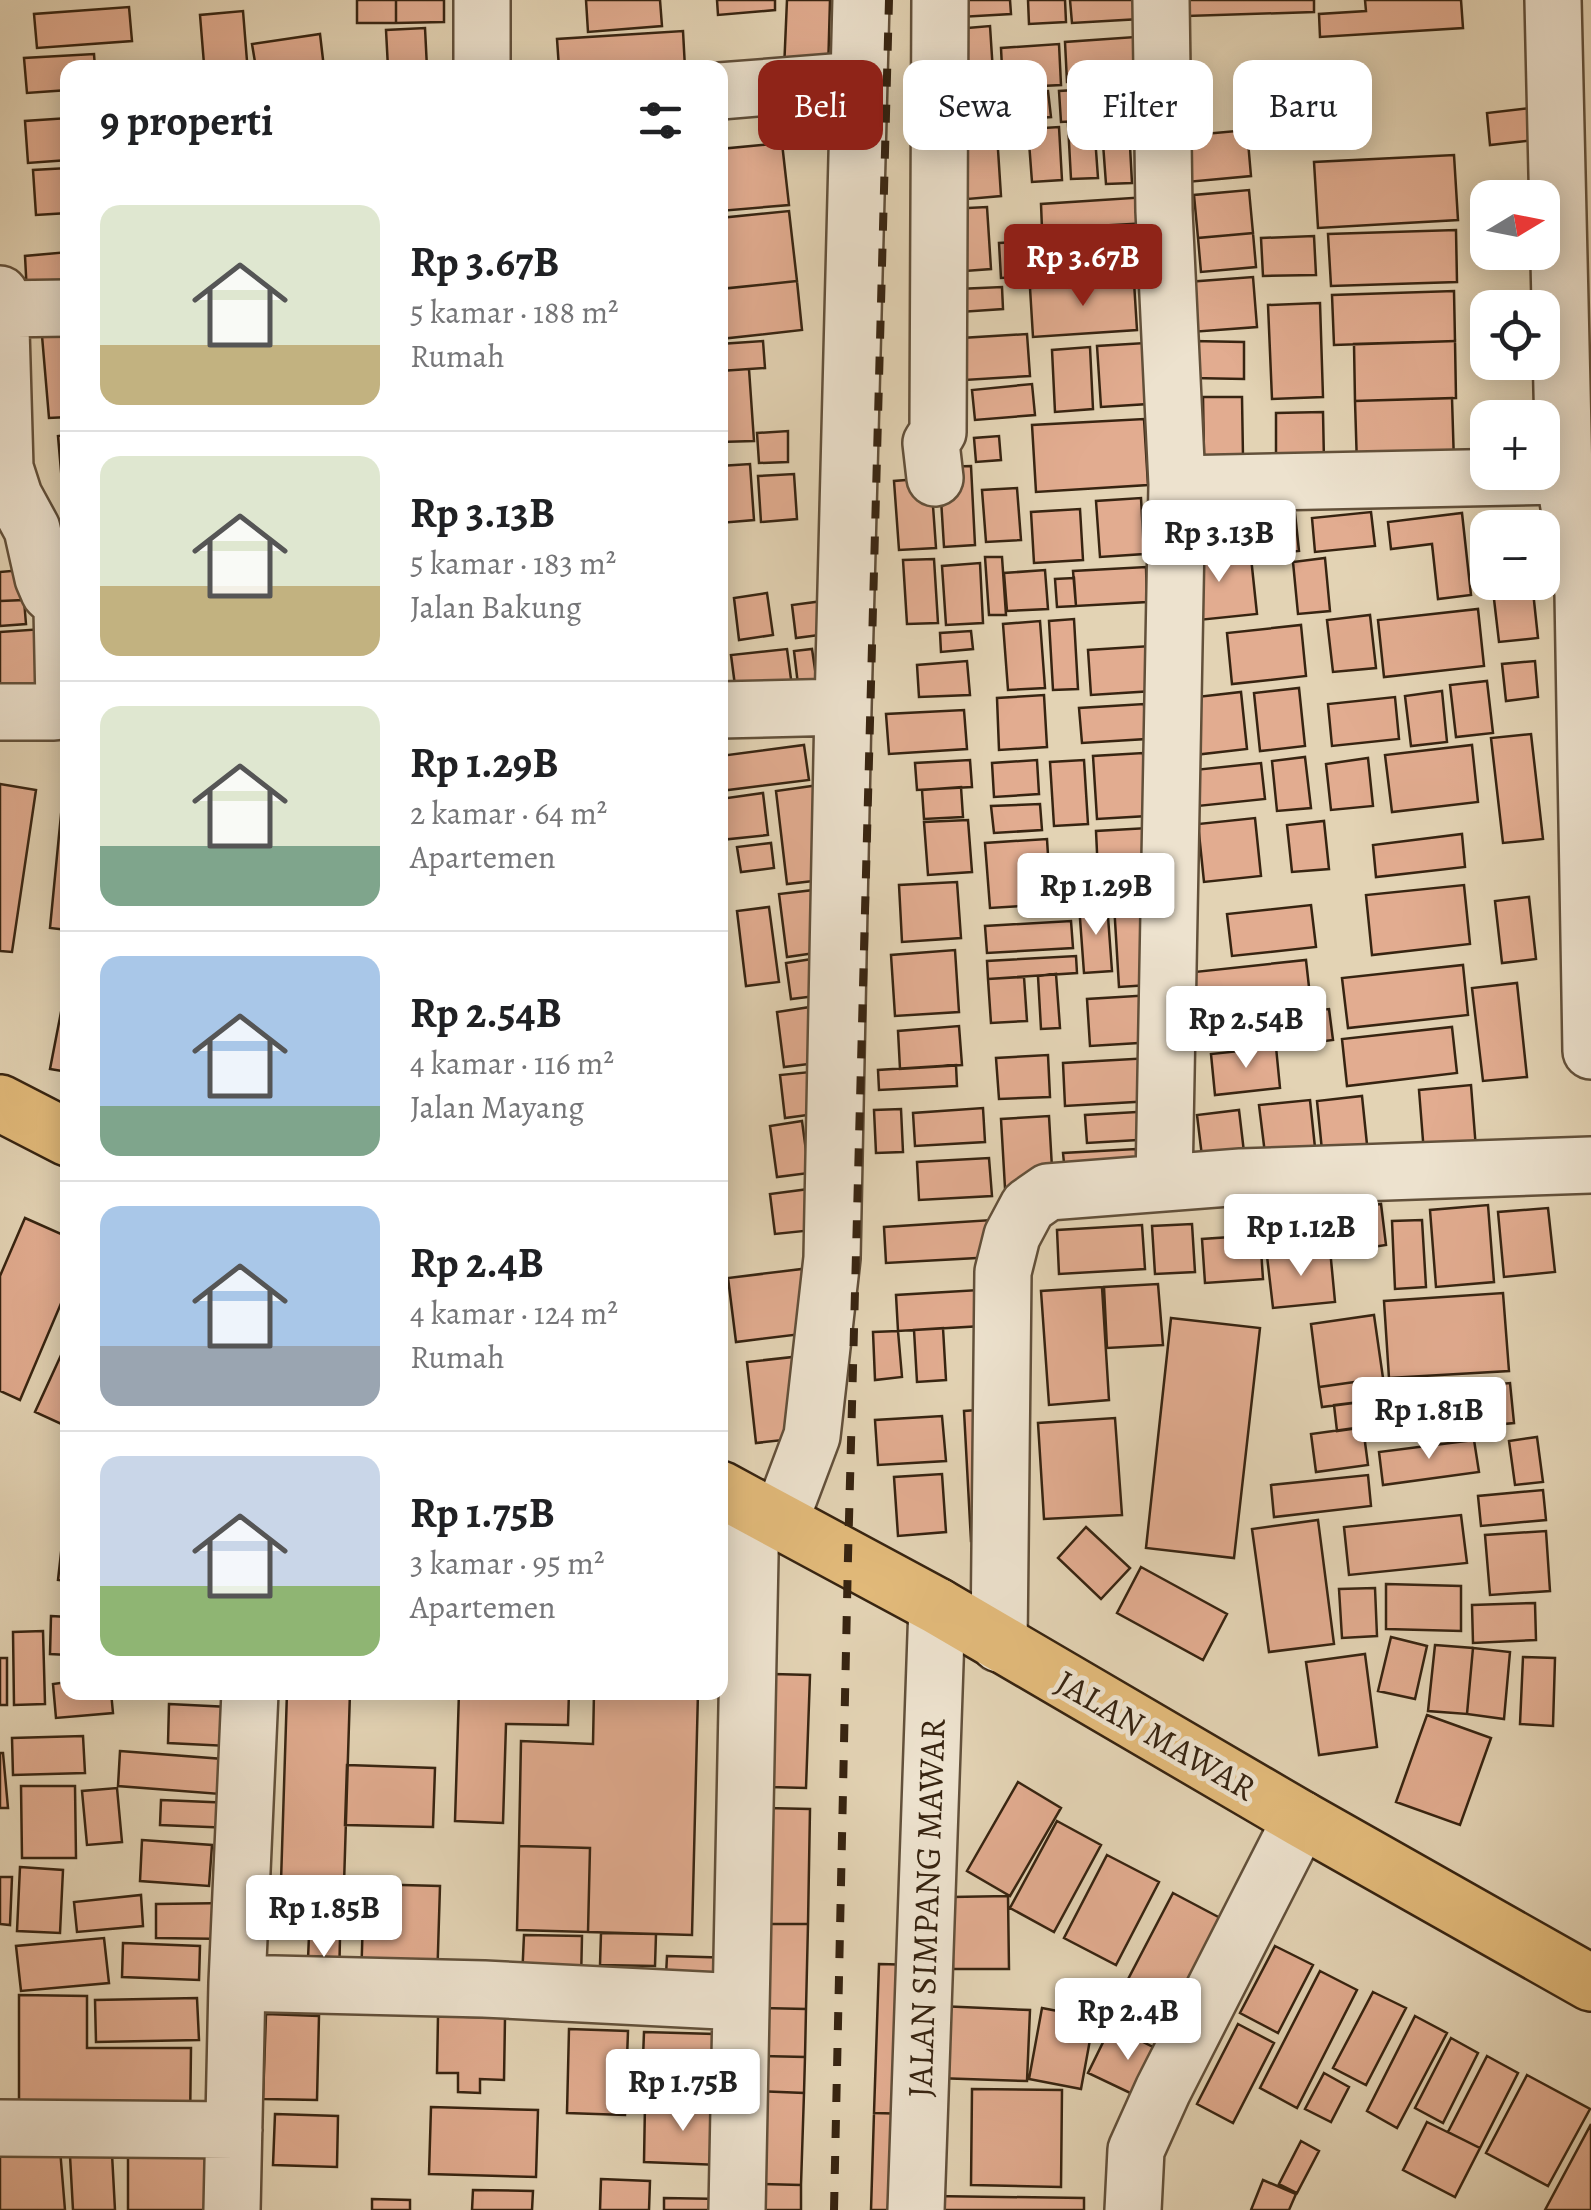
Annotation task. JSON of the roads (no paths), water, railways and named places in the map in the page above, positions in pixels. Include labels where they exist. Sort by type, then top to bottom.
[{"type":"main road","points":[[0,1103],[60,1134]]},
{"type":"main road","name":"JALAN MAWAR","points":[[750,1505],[937,1606],[1300,1820],[1591,1983]]},
{"type":"street","points":[[482,0],[482,60]]},
{"type":"street","points":[[860,60],[861,0]]},
{"type":"street","points":[[935,478],[931,443],[938,432],[940,0]]},
{"type":"street","points":[[1161,0],[1164,211],[1176,484],[1164,1183]]},
{"type":"street","points":[[1553,0],[1564,476],[1587,593],[1591,1051]]},
{"type":"street","points":[[728,90],[758,88]]},
{"type":"street","points":[[737,2210],[750,1505],[812,1436],[832,1258],[857,150]]},
{"type":"street","points":[[0,294],[5,468],[32,530],[43,578],[60,604]]},
{"type":"street","points":[[0,310],[60,308]]},
{"type":"street","points":[[1176,484],[1564,476]]},
{"type":"street","points":[[0,712],[54,712],[60,707]]},
{"type":"street","points":[[728,710],[842,707]]},
{"type":"street","points":[[999,1644],[1003,1272],[1012,1236],[1028,1206],[1048,1192],[1164,1183],[1591,1165]]},
{"type":"street","name":"JALAN SIMPANG MAWAR","points":[[916,2210],[937,1606]]},
{"type":"street","points":[[232,2210],[250,1700]]},
{"type":"street","points":[[1133,2210],[1136,2150],[1300,1820]]},
{"type":"street","points":[[237,1983],[484,1989],[741,2002]]},
{"type":"street","points":[[0,2128],[234,2130]]},
{"type":"railway","points":[[834,2210],[889,0]]}]
